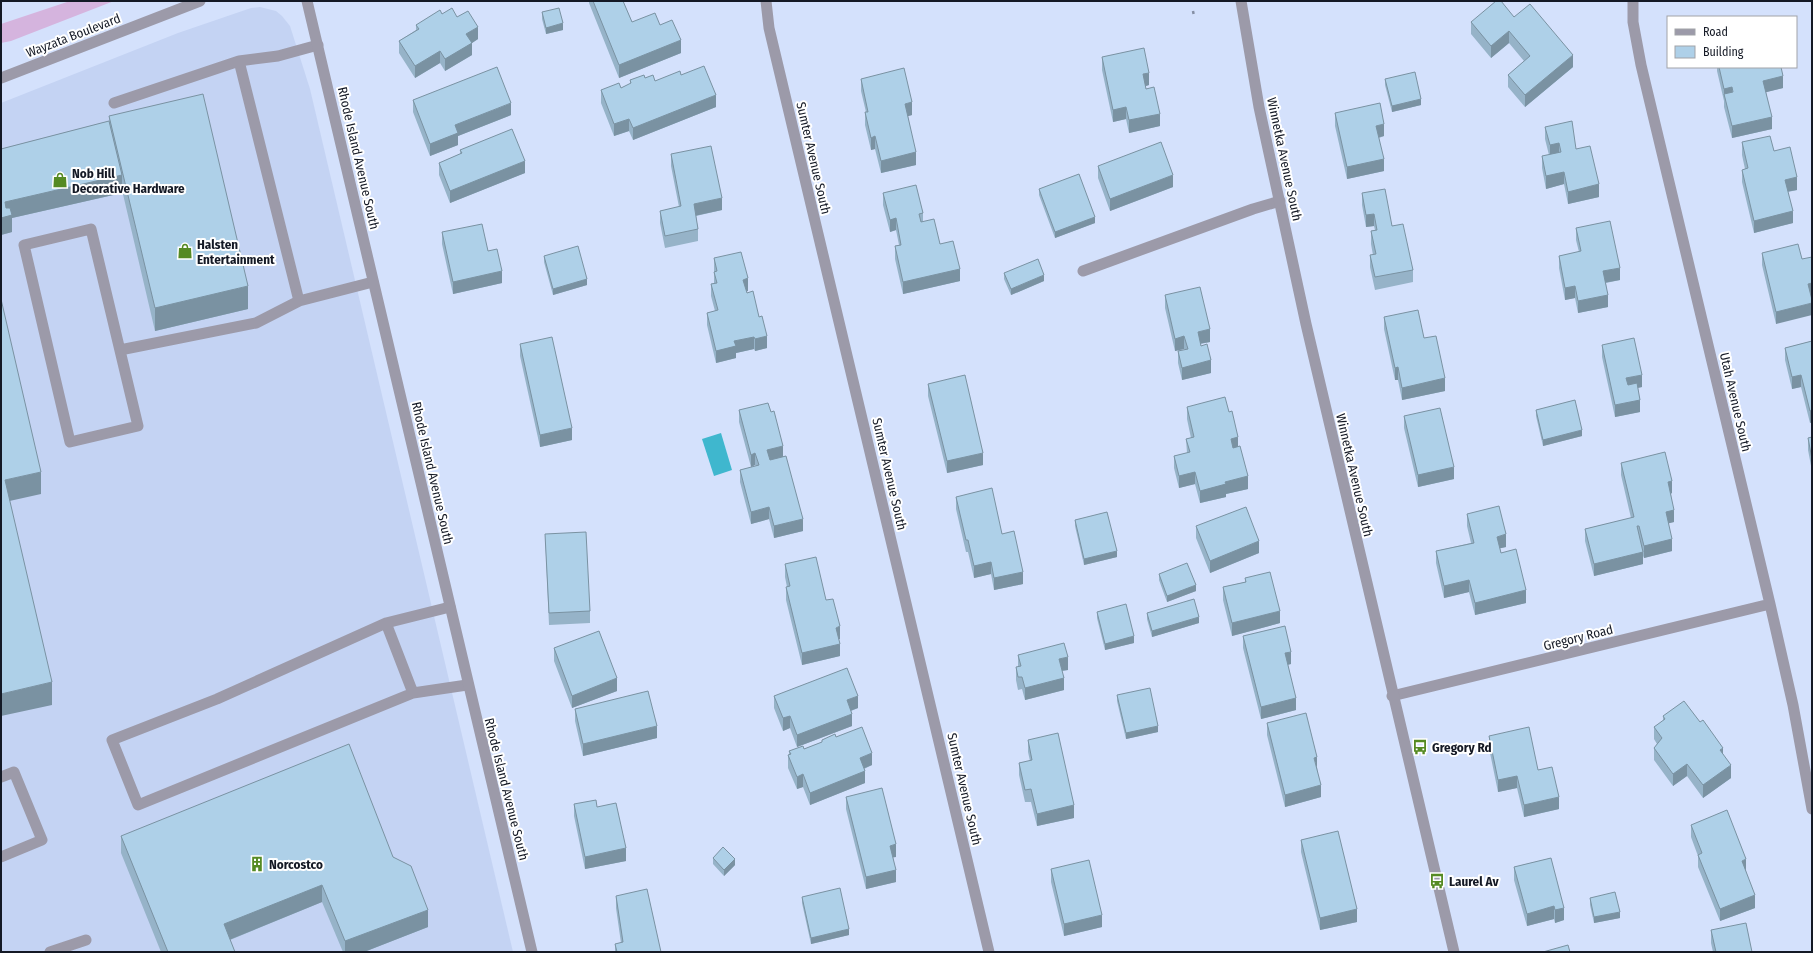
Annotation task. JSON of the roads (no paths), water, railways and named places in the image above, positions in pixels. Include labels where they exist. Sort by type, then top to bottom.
[{"type":"street","name":"Wayzata Boulevard","points":[[1,78],[200,1]]},
{"type":"street","name":"Rhode Island Avenue South","points":[[307,1],[374,282],[467,685],[532,952]]},
{"type":"street","name":"Sumter Avenue South","points":[[766,1],[771,36],[989,952]]},
{"type":"street","name":"Winnetka Avenue South","points":[[1241,1],[1259,107],[1309,340],[1392,696],[1454,952]]},
{"type":"street","name":"Utah Avenue South","points":[[1633,1],[1633,22],[1641,65],[1770,604],[1793,705],[1812,809]]},
{"type":"street","points":[[114,103],[240,61],[278,56],[318,45]]},
{"type":"street","points":[[240,61],[299,301]]},
{"type":"street","points":[[1083,270],[1252,209],[1280,202]]},
{"type":"street","points":[[92,229],[120,350],[138,426],[70,442],[24,245],[92,229]]},
{"type":"street","points":[[120,350],[256,323],[299,301],[374,282]]},
{"type":"street","name":"Gregory Road","points":[[1392,696],[1770,604]]},
{"type":"street","points":[[450,607],[386,623],[216,700],[112,740],[138,805],[413,693],[467,685]]},
{"type":"street","points":[[386,623],[413,693]]},
{"type":"street","points":[[1,777],[14,772],[42,840],[1,857]]},
{"type":"street","points":[[50,952],[86,940]]},
{"type":"water","points":[[721,433],[732,470],[714,476],[702,439]]},
{"type":"place","name":"Nob Hill Decorative Hardware","points":[[60,180]]},
{"type":"place","name":"Halsten Entertainment","points":[[185,251]]},
{"type":"place","name":"Gregory Rd","points":[[1420,747]]},
{"type":"place","name":"Norcostco","points":[[257,864]]},
{"type":"place","name":"Laurel Av","points":[[1437,881]]}]
